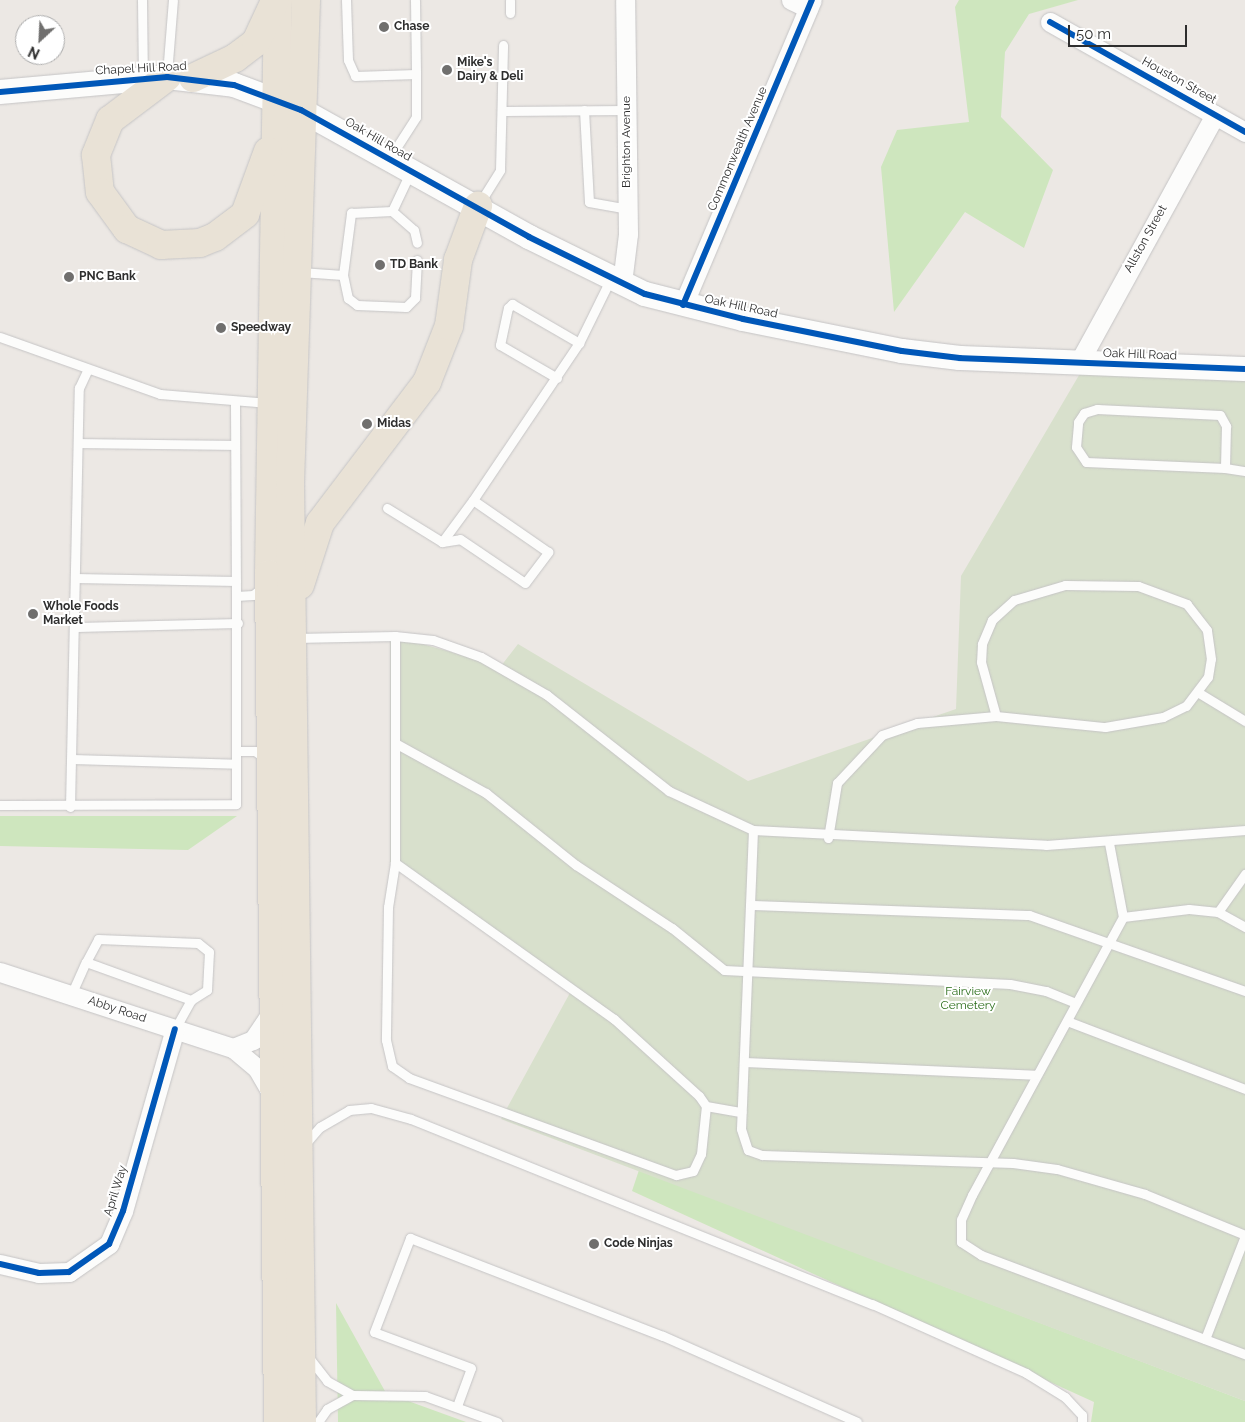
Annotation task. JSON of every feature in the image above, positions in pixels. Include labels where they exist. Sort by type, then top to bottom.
[{"type":"highway","points":[[277,0],[256,42],[235,58],[167,78],[110,120],[95,166],[100,192],[117,220],[161,245],[200,243],[245,214],[290,105]]},
{"type":"highway","points":[[277,0],[290,105],[295,272],[291,638],[302,1422]]},
{"type":"highway","points":[[278,1422],[272,772],[271,727],[261,604],[269,574],[270,402],[290,105],[306,0]]},
{"type":"highway","points":[[291,638],[303,565],[320,523],[410,409],[442,349],[458,260],[478,206]]},
{"type":"street","name":"Brighton Avenue","points":[[617,281],[628,209],[626,0]]},
{"type":"street","points":[[791,0],[810,4]]},
{"type":"street","name":"Commonwealth Avenue","points":[[683,305],[810,4]]},
{"type":"street","name":"Houston Street","points":[[1050,22],[1245,132]]},
{"type":"street","name":"Chapel Hill Road","points":[[0,92],[167,78],[290,105]]},
{"type":"street","name":"Oak Hill Road","points":[[290,105],[617,281],[683,305],[902,351],[1078,364],[1245,368]]},
{"type":"street","name":"Allston Street","points":[[1078,364],[1215,115]]},
{"type":"street","name":"Abby Road","points":[[0,972],[233,1048],[257,1068],[276,1101]]},
{"type":"street","points":[[233,1048],[253,1040],[275,1006]]},
{"type":"street","name":"April Way","points":[[0,1264],[39,1273],[69,1272],[109,1244],[124,1211],[175,1029]]},
{"type":"lane","points":[[142,0],[167,78]]},
{"type":"lane","points":[[167,78],[173,0]]},
{"type":"lane","points":[[346,0],[348,60],[355,76],[416,74]]},
{"type":"lane","points":[[389,159],[416,116],[415,0]]},
{"type":"lane","points":[[510,0],[510,13]]},
{"type":"lane","points":[[478,206],[500,170],[504,111],[503,45]]},
{"type":"lane","points":[[584,110],[589,202],[628,209]]},
{"type":"lane","points":[[504,111],[627,110]]},
{"type":"lane","points":[[392,211],[411,171]]},
{"type":"lane","points":[[417,243],[414,230],[392,211],[351,214],[343,275],[348,298],[357,305],[406,307],[414,298],[417,260]]},
{"type":"lane","points":[[295,272],[343,275]]},
{"type":"lane","points":[[442,542],[557,378],[617,281]]},
{"type":"lane","points":[[557,378],[500,345],[508,308],[512,304],[580,342]]},
{"type":"lane","points":[[0,337],[87,371],[160,394],[235,403],[270,402]]},
{"type":"lane","points":[[70,807],[77,627],[75,578],[79,388],[87,371]]},
{"type":"lane","points":[[0,805],[70,807],[236,804],[238,624],[236,596],[235,403]]},
{"type":"lane","points":[[1225,468],[1226,426],[1213,413],[1097,409],[1084,413],[1078,422],[1076,447],[1086,462],[1225,468],[1245,471]]},
{"type":"lane","points":[[78,443],[235,445]]},
{"type":"lane","points":[[388,508],[442,542],[460,539],[525,583],[548,552],[473,500]]},
{"type":"lane","points":[[75,578],[236,581]]},
{"type":"lane","points":[[828,838],[831,799],[837,783],[882,735],[917,723],[996,716],[1081,726],[1126,725],[1171,713],[1198,693],[1208,677],[1211,641],[1187,604],[1138,586],[1072,585],[1014,600],[992,620],[981,662],[996,716]]},
{"type":"lane","points":[[236,596],[261,604]]},
{"type":"lane","points":[[77,627],[238,624]]},
{"type":"lane","points":[[395,636],[395,863],[388,907],[386,1040],[388,1058],[401,1074],[676,1175],[686,1175],[699,1163],[706,1106]]},
{"type":"lane","points":[[291,638],[395,636],[463,649],[514,674],[669,790],[753,830],[828,838],[1109,843],[1245,830]]},
{"type":"lane","points":[[1198,693],[1245,721]]},
{"type":"lane","points":[[236,751],[255,751],[263,745],[271,727]]},
{"type":"lane","points":[[395,743],[486,793],[576,865],[672,928],[718,966],[747,971],[1010,984],[1046,990],[1075,1003]]},
{"type":"lane","points":[[255,751],[268,761],[272,772]]},
{"type":"lane","points":[[72,759],[236,764]]},
{"type":"lane","points":[[753,830],[741,1112],[743,1141],[754,1154],[990,1162],[1091,1176],[1245,1236],[1205,1339]]},
{"type":"lane","points":[[1109,843],[1123,917],[990,1162],[961,1220],[958,1234],[967,1248],[1245,1354]]},
{"type":"lane","points":[[395,863],[614,1019],[706,1106],[741,1112]]},
{"type":"lane","points":[[1218,912],[1245,874]]},
{"type":"lane","points":[[751,905],[1029,915],[1109,940],[1245,991]]},
{"type":"lane","points":[[1123,917],[1189,909],[1218,912],[1245,927]]},
{"type":"lane","points":[[71,995],[98,939],[198,943],[209,952],[207,990],[191,1000],[175,1029]]},
{"type":"lane","points":[[86,962],[191,1000]]},
{"type":"lane","points":[[1067,1021],[1245,1088]]},
{"type":"lane","points":[[744,1062],[1036,1076]]},
{"type":"lane","points":[[297,1154],[320,1127],[349,1110],[371,1108],[411,1119],[872,1304],[1026,1374],[1066,1397],[1082,1415],[1082,1422]]},
{"type":"lane","points":[[457,1406],[470,1368],[374,1332],[410,1238],[663,1336],[857,1422]]},
{"type":"lane","points":[[300,1344],[327,1381],[352,1395]]},
{"type":"lane","points":[[318,1422],[327,1409],[352,1395],[408,1394],[457,1406],[497,1422]]},
{"type":"green space","points":[[959,0],[1078,0],[1029,14],[1005,52],[1001,117],[1053,170],[1024,248],[965,212],[894,312],[881,167],[897,130],[969,122],[955,7]]},
{"type":"green space","name":"Fairview Cemetery","points":[[1085,365],[1245,371],[1245,1401],[501,1119],[571,991],[390,862],[390,635],[501,666],[518,644],[748,781],[956,709],[961,576]]},
{"type":"green space","points":[[0,816],[237,816],[188,850],[0,846]]},
{"type":"green space","points":[[639,1170],[1245,1401],[1245,1422],[1091,1422],[1094,1402],[632,1191]]},
{"type":"green space","points":[[336,1303],[386,1393],[466,1422],[338,1422]]},
{"type":"cycle path","points":[[683,305],[812,0]]},
{"type":"cycle path","points":[[1050,22],[1245,132]]},
{"type":"cycle path","points":[[0,92],[167,77],[234,85],[301,110],[529,237],[645,294],[743,319],[902,351],[960,358],[1245,369]]},
{"type":"cycle path","points":[[0,1264],[39,1273],[69,1272],[109,1244],[123,1211],[175,1029]]},
{"type":"place","name":"Chase","points":[[384,27]]},
{"type":"place","name":"Mike's Dairy & Deli","points":[[447,70]]},
{"type":"place","name":"TD Bank","points":[[380,265]]},
{"type":"place","name":"PNC Bank","points":[[69,277]]},
{"type":"place","name":"Speedway","points":[[221,328]]},
{"type":"place","name":"Midas","points":[[367,424]]},
{"type":"place","name":"Whole Foods Market","points":[[33,614]]},
{"type":"place","name":"Code Ninjas","points":[[594,1244]]}]
